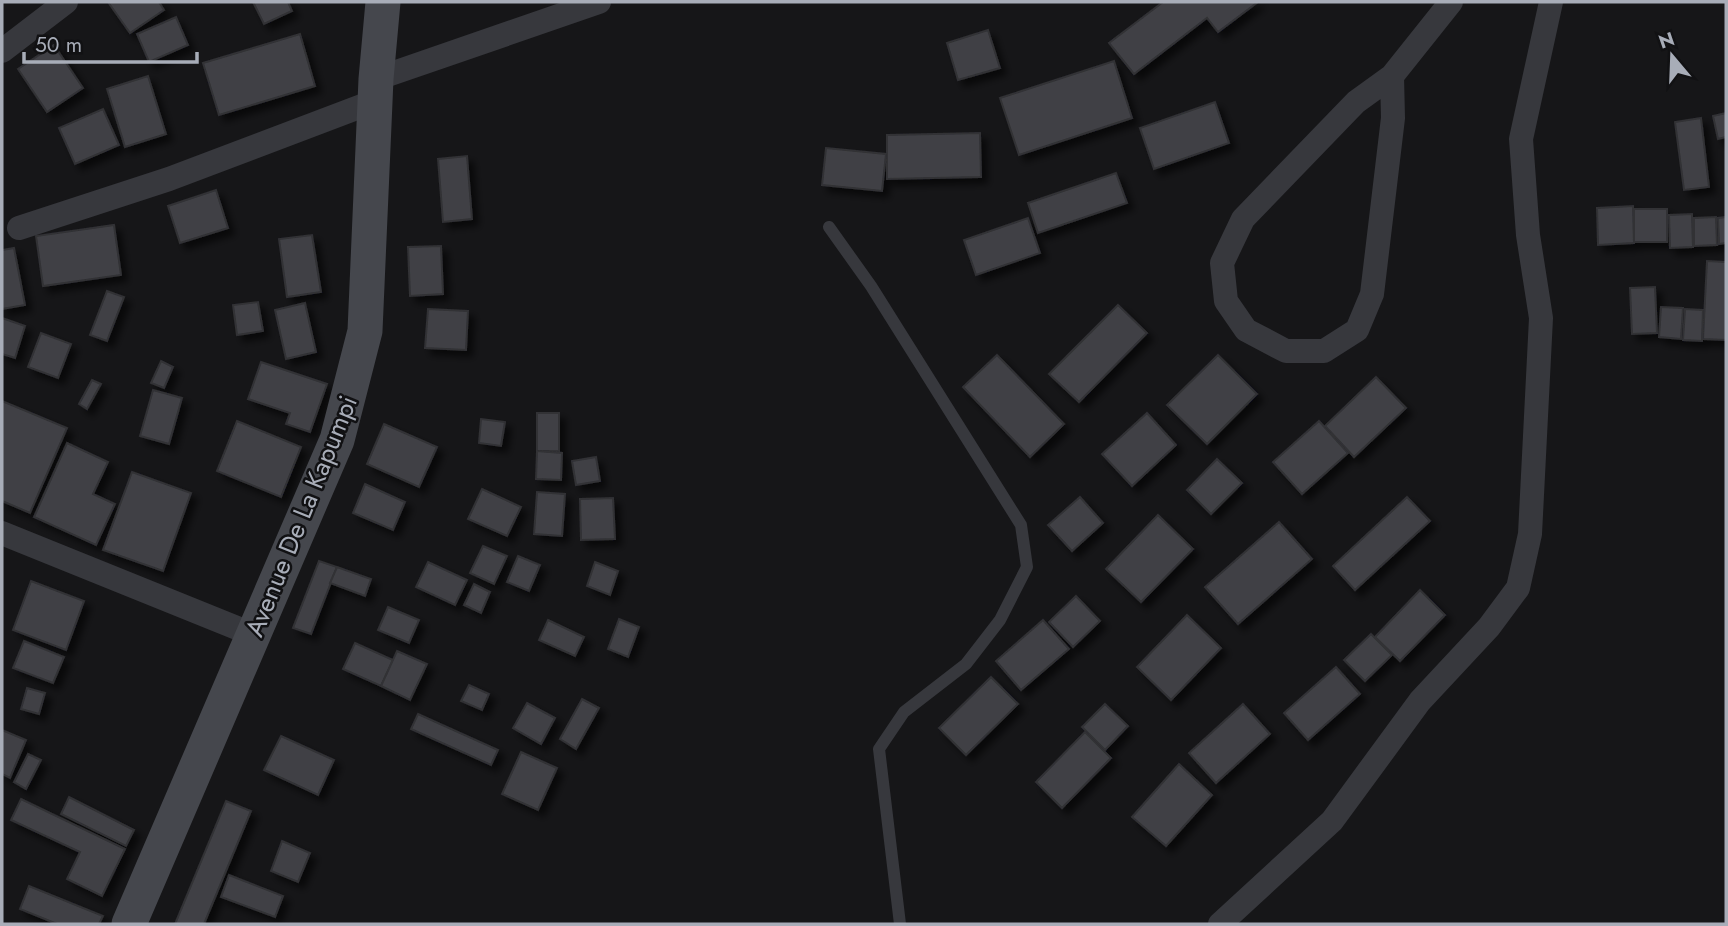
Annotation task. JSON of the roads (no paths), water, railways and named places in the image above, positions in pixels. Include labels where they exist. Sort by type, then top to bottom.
[{"type":"main road","name":"Avenue De La Kapumpi","points":[[129,924],[337,440],[365,331],[375,90],[383,2]]},
{"type":"street","points":[[2,51],[66,2]]},
{"type":"street","points":[[19,228],[169,179],[375,90],[599,2]]},
{"type":"street","points":[[1392,76],[1392,118],[1372,294],[1357,330],[1324,351],[1286,351],[1246,330],[1226,301],[1222,263],[1243,219],[1356,102],[1392,76],[1451,2]]},
{"type":"street","points":[[1220,924],[1332,821],[1420,701],[1489,627],[1518,589],[1530,534],[1541,318],[1528,235],[1521,139],[1551,2]]},
{"type":"street","points":[[2,533],[254,635]]},
{"type":"lane","points":[[829,227],[871,286],[1021,525],[1027,566],[1000,620],[967,664],[904,712],[879,749],[900,924]]}]
